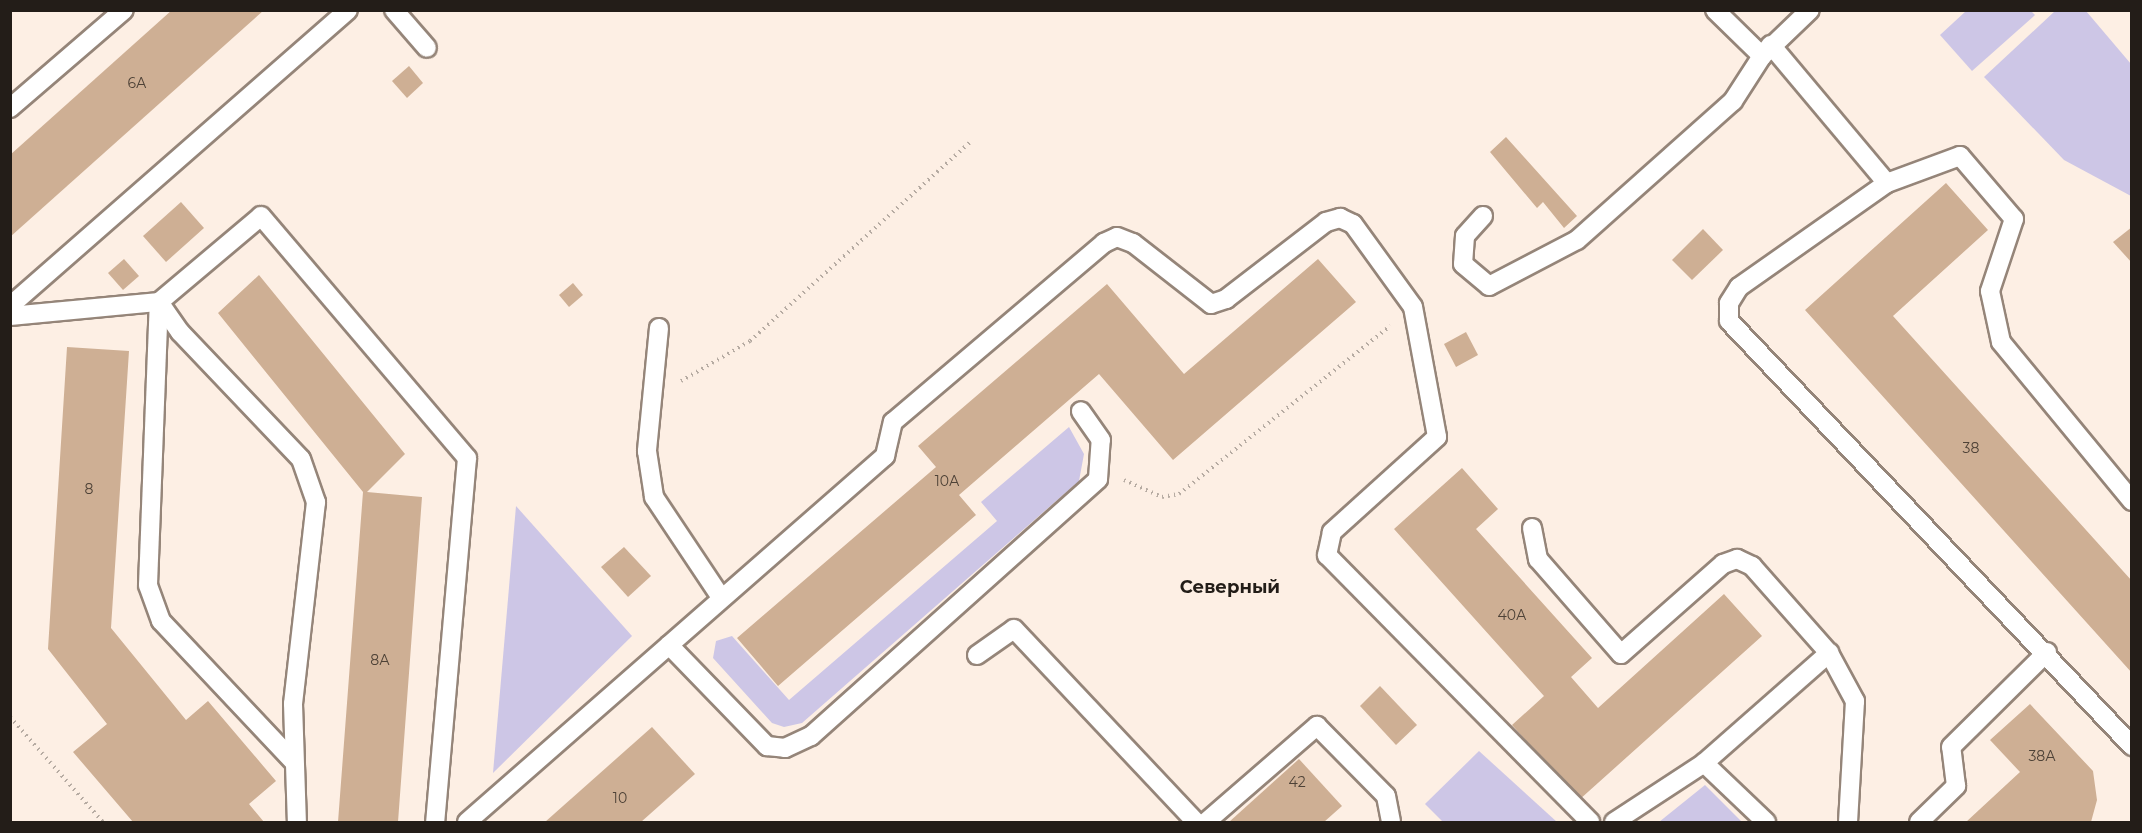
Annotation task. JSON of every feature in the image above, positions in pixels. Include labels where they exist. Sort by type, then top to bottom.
[{"type":"lane","points":[[10,108],[124,10]]},
{"type":"lane","points":[[10,306],[348,10]]},
{"type":"lane","points":[[394,10],[427,48]]},
{"type":"lane","points":[[1715,10],[1767,51],[1887,183]]},
{"type":"lane","points":[[1483,216],[1465,236],[1463,264],[1490,286],[1577,240],[1733,101],[1767,51],[1810,10]]},
{"type":"lane","points":[[2132,501],[2001,342],[1990,291],[2014,219],[1960,156],[1887,183],[1739,287],[1729,303],[1729,321],[2047,652],[2132,746]]},
{"type":"lane","points":[[10,316],[159,302],[188,284],[261,216],[466,458],[435,822]]},
{"type":"lane","points":[[467,822],[669,645],[720,596],[885,456],[893,422],[1117,237],[1132,243],[1211,304],[1226,299],[1326,222],[1340,218],[1353,224],[1413,307],[1437,437],[1332,532],[1327,555],[1590,822]]},
{"type":"lane","points":[[159,302],[180,332],[301,459],[313,485],[316,502],[293,704],[297,822]]},
{"type":"lane","points":[[159,302],[148,585],[152,605],[294,762]]},
{"type":"lane","points":[[658,328],[647,451],[654,497],[720,596]]},
{"type":"lane","points":[[669,645],[767,746],[785,748],[811,736],[1098,479],[1103,467],[1101,440],[1081,411]]},
{"type":"lane","points":[[1532,528],[1538,559],[1621,654],[1723,564],[1737,559],[1752,566],[1829,653],[1856,701],[1848,822]]},
{"type":"lane","points":[[977,655],[1014,629],[1196,822]]},
{"type":"lane","points":[[1919,822],[1956,786],[1951,747],[2047,652]]},
{"type":"lane","points":[[1614,822],[1704,763],[1829,653]]},
{"type":"lane","points":[[1206,822],[1317,726],[1386,796],[1391,822]]},
{"type":"lane","points":[[1704,763],[1766,822]]},
{"type":"path","points":[[650,400],[750,341],[971,141]]},
{"type":"path","points":[[1103,467],[1162,497],[1179,494],[1413,307]]},
{"type":"path","points":[[10,717],[103,822]]},
{"type":"shaded area","points":[[1966,11],[2031,11],[2035,15],[1972,71],[1940,35]]},
{"type":"shaded area","points":[[2055,11],[2086,11],[2131,64],[2131,196],[2064,160],[1984,77]]},
{"type":"shaded area","points":[[1069,427],[1084,454],[1079,481],[802,723],[784,727],[772,723],[713,658],[716,641],[732,636],[789,700],[997,521],[981,502]]},
{"type":"shaded area","points":[[516,506],[632,636],[493,773]]},
{"type":"shaded area","points":[[1479,751],[1557,822],[1443,822],[1425,804]]},
{"type":"shaded area","points":[[1705,785],[1742,822],[1659,822]]},
{"type":"building","points":[[172,10],[264,10],[10,237],[10,155]]},
{"type":"building","points":[[409,66],[423,83],[407,98],[392,81]]},
{"type":"building","points":[[1506,137],[1577,216],[1564,228],[1543,202],[1537,208],[1490,152]]},
{"type":"building","points":[[1946,183],[1988,230],[1893,316],[2132,581],[2132,673],[1805,310]]},
{"type":"building","points":[[181,202],[204,228],[166,262],[143,236]]},
{"type":"building","points":[[2132,227],[2132,263],[2113,242]]},
{"type":"building","points":[[1703,229],[1723,250],[1692,280],[1672,260]]},
{"type":"building","points":[[124,259],[139,276],[123,290],[108,273]]},
{"type":"building","points":[[1318,259],[1356,302],[1173,460],[1099,374],[959,495],[976,515],[778,686],[737,638],[936,467],[918,446],[1107,284],[1184,374]]},
{"type":"building","points":[[259,275],[405,454],[367,492],[422,497],[398,822],[338,822],[363,492],[218,313]]},
{"type":"building","points":[[573,283],[583,295],[569,307],[559,295]]},
{"type":"building","points":[[1466,332],[1478,355],[1456,367],[1444,344]]},
{"type":"building","points":[[67,347],[129,351],[111,628],[186,720],[208,701],[276,781],[249,804],[264,822],[133,822],[73,752],[107,724],[48,649]]},
{"type":"building","points":[[1462,468],[1498,509],[1476,529],[1592,658],[1571,677],[1598,708],[1724,594],[1762,636],[1579,800],[1512,725],[1544,696],[1394,529]]},
{"type":"building","points":[[624,547],[651,576],[628,597],[601,567]]},
{"type":"building","points":[[1380,686],[1417,725],[1396,745],[1360,706]]},
{"type":"building","points":[[2030,704],[2093,771],[2097,800],[2091,822],[1966,822],[2020,772],[1990,740]]},
{"type":"building","points":[[652,727],[695,774],[641,822],[545,822]]},
{"type":"building","points":[[1299,759],[1342,806],[1324,822],[1229,822]]},
{"type":"district","name":"Северный","points":[[1230,587]]}]
